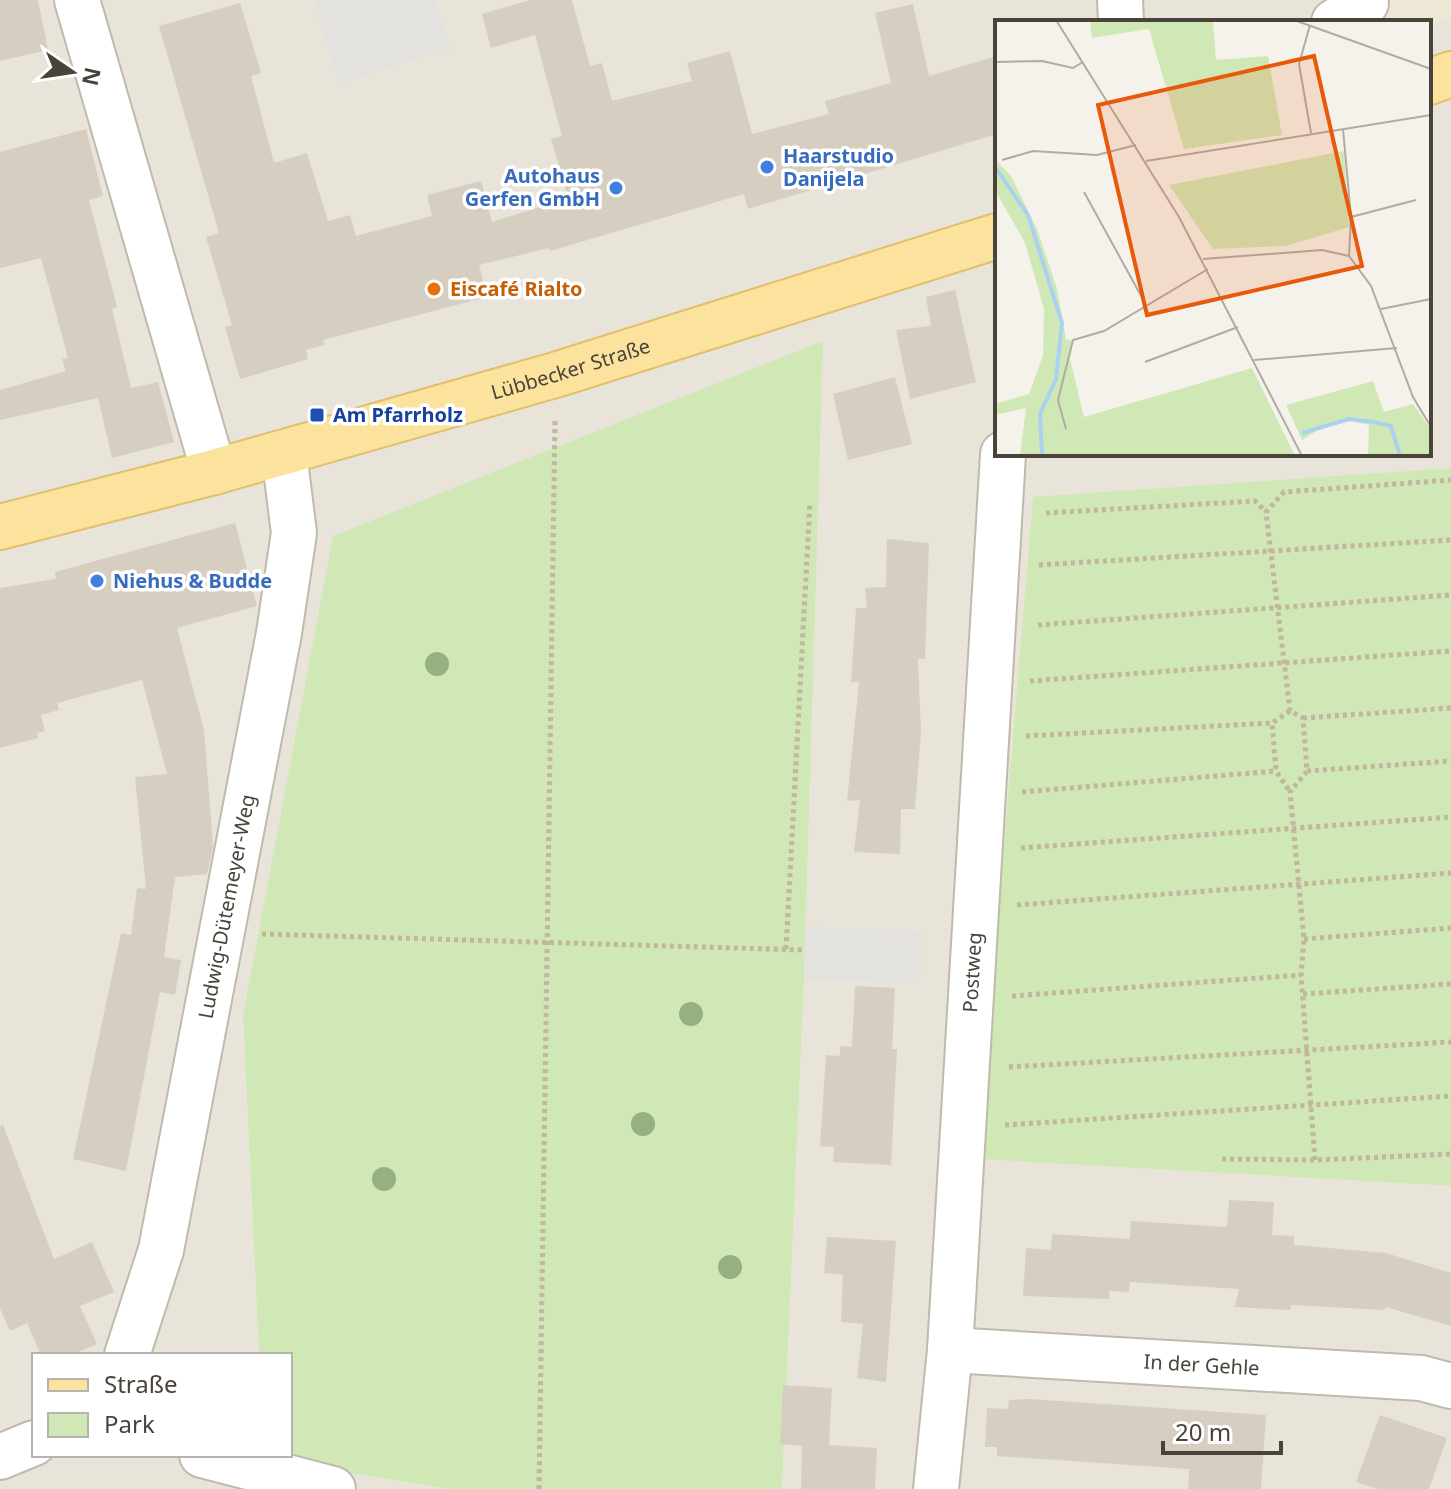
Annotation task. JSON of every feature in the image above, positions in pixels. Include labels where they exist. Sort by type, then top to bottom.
[{"type":"main road","points":[[1431,81],[1451,74]]},
{"type":"main road","name":"Lübbecker Straße","points":[[0,527],[284,453],[555,375],[995,237]]},
{"type":"street","points":[[1120,0],[1121,20]]},
{"type":"street","points":[[89,3],[214,472]]},
{"type":"street","name":"Ludwig-Dütemeyer-Weg","points":[[128,1353],[161,1250],[279,633],[294,533],[284,453]]},
{"type":"street","name":"Postweg","points":[[936,1489],[950,1350],[1003,456]]},
{"type":"street","name":"In der Gehle","points":[[950,1350],[1421,1378],[1451,1386]]},
{"type":"street","points":[[0,1457],[32,1444]]},
{"type":"street","points":[[210,1457],[333,1489]]},
{"type":"path","points":[[539,1489],[555,375]]},
{"type":"path","points":[[1266,512],[1284,492],[1451,480]]},
{"type":"path","points":[[1046,513],[1255,501],[1266,512],[1290,711]]},
{"type":"path","points":[[786,949],[810,502]]},
{"type":"path","points":[[1039,565],[1451,540]]},
{"type":"path","points":[[1038,625],[1451,595]]},
{"type":"path","points":[[1030,681],[1451,651]]},
{"type":"path","points":[[1290,711],[1303,718],[1451,708]]},
{"type":"path","points":[[1024,736],[1272,723],[1290,711]]},
{"type":"path","points":[[1290,792],[1307,771],[1303,718]]},
{"type":"path","points":[[1272,723],[1276,771],[1290,792],[1295,829],[1304,939],[1301,975],[1315,1160]]},
{"type":"path","points":[[1307,771],[1451,761]]},
{"type":"path","points":[[1020,792],[1276,771]]},
{"type":"path","points":[[1011,849],[1451,817]]},
{"type":"path","points":[[1011,905],[1451,873]]},
{"type":"path","points":[[1304,939],[1451,928]]},
{"type":"path","points":[[221,933],[547,945],[804,950]]},
{"type":"path","points":[[971,999],[1301,975]]},
{"type":"path","points":[[1303,994],[1451,984]]},
{"type":"path","points":[[1004,1067],[1451,1042]]},
{"type":"path","points":[[998,1126],[1451,1096]]},
{"type":"path","points":[[1222,1159],[1315,1160],[1451,1154]]},
{"type":"shaded area","points":[[0,0],[1451,0],[1451,468],[1033,498],[979,1159],[1451,1186],[1451,1489],[782,1489],[804,979],[822,341],[243,1016],[259,1353],[32,1353],[32,1457],[275,1457],[276,1461],[450,1489],[0,1489]]},
{"type":"shaded area","points":[[314,0],[435,0],[450,49],[339,83]]},
{"type":"shaded area","points":[[1379,0],[1451,0],[1451,19],[1431,26],[1431,20],[1386,20]]},
{"type":"shaded area","points":[[805,927],[922,931],[920,983],[804,979]]},
{"type":"green space","points":[[823,341],[804,979],[782,1489],[450,1489],[276,1461],[275,1457],[292,1457],[292,1353],[259,1353],[243,1016],[333,536]]},
{"type":"green space","points":[[1451,468],[1451,1186],[978,1159],[1033,497]]},
{"type":"building","points":[[0,0],[38,0],[48,50],[0,61]]},
{"type":"building","points":[[530,0],[572,0],[590,66],[602,63],[612,101],[692,81],[687,63],[730,51],[752,134],[829,114],[825,101],[891,83],[875,13],[913,4],[929,76],[995,57],[995,135],[748,209],[744,194],[550,251],[549,248],[479,265],[487,297],[323,340],[324,345],[306,350],[308,359],[240,379],[225,327],[232,325],[206,237],[219,233],[159,26],[240,3],[261,73],[251,76],[274,163],[307,153],[328,221],[350,215],[356,236],[432,216],[427,195],[481,181],[492,222],[568,198],[551,139],[562,136],[535,35],[491,48],[482,14]]},
{"type":"building","points":[[86,129],[103,196],[89,200],[117,307],[112,309],[131,388],[158,382],[174,442],[112,458],[98,398],[0,420],[0,390],[66,371],[62,359],[68,358],[41,258],[0,268],[0,152]]},
{"type":"building","points":[[955,290],[976,382],[910,399],[896,330],[931,326],[926,297]]},
{"type":"building","points":[[895,377],[912,444],[848,460],[833,394]]},
{"type":"building","points":[[235,523],[257,606],[177,628],[204,730],[213,846],[207,874],[175,877],[164,957],[181,960],[175,995],[160,992],[126,1171],[73,1159],[121,933],[131,935],[137,888],[146,889],[135,777],[167,774],[142,680],[57,703],[59,710],[41,715],[45,731],[37,733],[38,738],[0,748],[0,588],[56,579],[55,572]]},
{"type":"building","points":[[887,539],[929,543],[925,659],[918,659],[921,732],[915,809],[901,809],[900,854],[854,852],[860,800],[847,801],[859,682],[851,682],[856,608],[867,608],[865,588],[886,587]]},
{"type":"building","points":[[855,986],[895,988],[892,1049],[897,1049],[891,1165],[833,1162],[834,1147],[820,1146],[826,1055],[840,1056],[840,1046],[852,1047]]},
{"type":"building","points":[[3,1125],[54,1259],[92,1242],[114,1292],[80,1306],[97,1344],[76,1353],[40,1353],[27,1323],[10,1331],[0,1308],[0,1126]]},
{"type":"building","points":[[1229,1200],[1274,1202],[1272,1235],[1294,1236],[1294,1245],[1386,1253],[1451,1273],[1451,1326],[1386,1307],[1385,1310],[1291,1305],[1291,1310],[1235,1307],[1239,1289],[1130,1282],[1129,1292],[1109,1291],[1109,1299],[1023,1296],[1026,1248],[1051,1250],[1052,1234],[1130,1239],[1131,1221],[1227,1227]]},
{"type":"building","points":[[827,1237],[896,1241],[886,1382],[857,1378],[863,1324],[841,1322],[843,1275],[824,1273]]},
{"type":"building","points":[[783,1385],[832,1388],[829,1445],[877,1448],[875,1489],[801,1489],[802,1446],[780,1444]]},
{"type":"building","points":[[1009,1400],[1266,1415],[1261,1489],[1188,1489],[1189,1469],[997,1456],[997,1447],[985,1447],[987,1408],[1008,1409]]},
{"type":"building","points":[[1380,1415],[1447,1438],[1429,1489],[1377,1489],[1356,1482]]},
{"type":"place","name":"Haarstudio Danijela","points":[[767,167]]},
{"type":"place","name":"Autohaus Gerfen GmbH","points":[[616,188]]},
{"type":"place","name":"Eiscafé Rialto","points":[[434,289]]},
{"type":"place","name":"Am Pfarrholz","points":[[317,415]]},
{"type":"place","name":"Niehus & Budde","points":[[97,581]]}]
